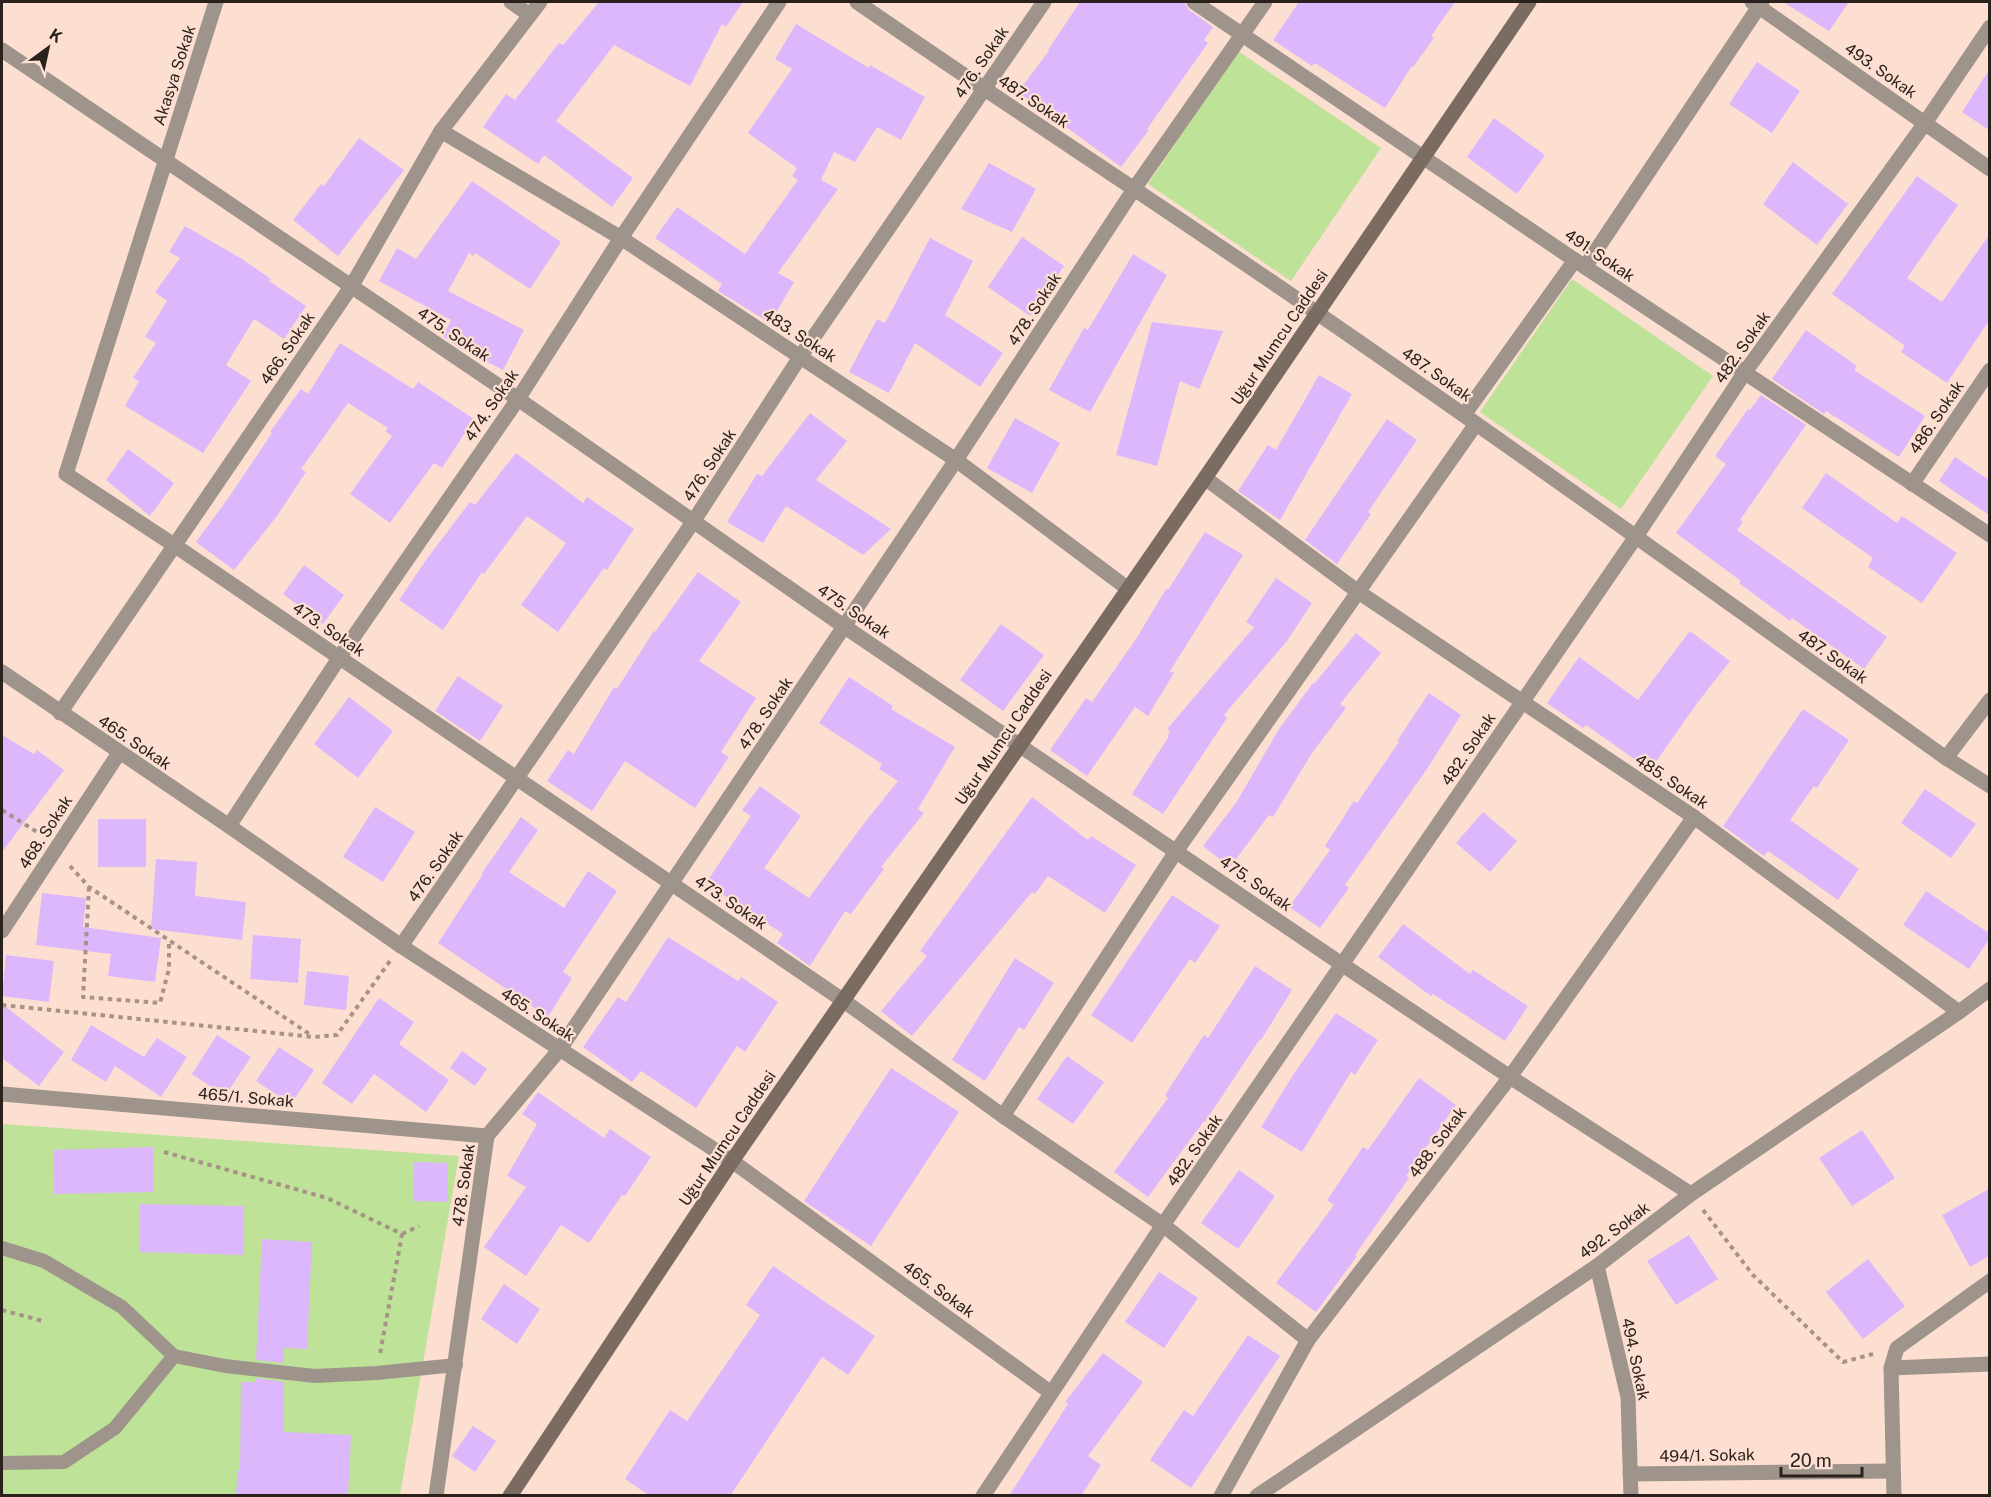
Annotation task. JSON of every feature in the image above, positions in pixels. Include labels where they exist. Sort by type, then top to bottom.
[{"type":"street","name":"Akasya Sokak","points":[[166,159],[216,2]]},
{"type":"street","points":[[511,2],[530,15]]},
{"type":"street","name":"466. Sokak","points":[[60,713],[351,287],[441,131],[540,2]]},
{"type":"street","name":"474. Sokak","points":[[229,826],[339,658],[518,399],[621,238],[779,2]]},
{"type":"street","name":"487. Sokak","points":[[857,2],[1317,313],[1470,419],[1946,758],[1989,786]]},
{"type":"street","name":"476. Sokak","points":[[401,946],[693,522],[800,357],[1044,2]]},
{"type":"street","name":"491. Sokak","points":[[1194,2],[1580,264],[1989,535]]},
{"type":"street","name":"478. Sokak","points":[[436,1496],[488,1136],[560,1049],[845,627],[1134,189],[1265,2]]},
{"type":"street","name":"Uğur Mumcu Caddesi","points":[[510,1496],[732,1161],[1205,478],[1529,2]]},
{"type":"street","points":[[1003,1116],[1177,850],[1357,591],[1470,419],[1580,264],[1758,3]]},
{"type":"street","name":"493. Sokak","points":[[1758,3],[1989,169]]},
{"type":"street","name":"482. Sokak","points":[[983,1496],[1163,1225],[1635,538],[1745,372],[1925,123],[1989,27]]},
{"type":"street","name":"475. Sokak","points":[[2,50],[518,399],[845,627],[1177,850],[1343,965],[1509,1077],[1691,1194]]},
{"type":"street","name":"483. Sokak","points":[[441,131],[621,238],[956,460],[1127,588]]},
{"type":"street","name":"473. Sokak","points":[[166,159],[66,474],[844,1001],[1003,1116],[1163,1225],[1308,1341]]},
{"type":"street","name":"486. Sokak","points":[[1912,484],[1989,370]]},
{"type":"street","name":"485. Sokak","points":[[1205,478],[1357,591],[1694,817],[1959,1012]]},
{"type":"street","name":"465. Sokak","points":[[2,672],[401,946],[732,1161],[1050,1392]]},
{"type":"street","points":[[1946,758],[1989,700]]},
{"type":"street","name":"468. Sokak","points":[[2,932],[119,753]]},
{"type":"street","name":"488. Sokak","points":[[1221,1496],[1308,1341],[1509,1077],[1694,817]]},
{"type":"street","name":"492. Sokak","points":[[1257,1496],[1597,1266],[1691,1194],[1959,1012],[1989,989]]},
{"type":"street","name":"465/1. Sokak","points":[[2,1094],[488,1136]]},
{"type":"street","name":"494. Sokak","points":[[1597,1266],[1628,1397],[1631,1496]]},
{"type":"street","points":[[1894,1496],[1892,1368],[1897,1348],[1989,1281]]},
{"type":"street","points":[[1892,1368],[1989,1364]]},
{"type":"street","name":"494/1. Sokak","points":[[1630,1474],[1893,1471]]},
{"type":"lane","points":[[2,1248],[44,1261],[122,1307],[174,1356],[225,1366],[315,1376],[377,1373],[456,1365]]},
{"type":"lane","points":[[2,1463],[64,1462],[115,1428],[174,1356]]},
{"type":"path","points":[[2,810],[37,832]]},
{"type":"path","points":[[55,850],[89,887],[314,1037]]},
{"type":"path","points":[[89,887],[83,997],[160,1003],[169,969],[170,940]]},
{"type":"path","points":[[2,1005],[314,1037],[337,1035],[401,946]]},
{"type":"path","points":[[164,1152],[327,1198],[402,1234]]},
{"type":"path","points":[[1691,1194],[1753,1275],[1843,1362],[1897,1348]]},
{"type":"path","points":[[402,1234],[419,1226]]},
{"type":"path","points":[[377,1373],[402,1234]]},
{"type":"path","points":[[2,1310],[43,1321]]},
{"type":"green space","points":[[1238,51],[1381,148],[1291,281],[1148,184]]},
{"type":"green space","points":[[1572,279],[1713,376],[1621,509],[1480,412]]},
{"type":"green space","points":[[2,1124],[459,1156],[400,1495],[2,1495]]},
{"type":"building","points":[[599,2],[743,2],[726,27],[722,24],[690,86],[614,45],[556,121],[633,178],[612,207],[544,155],[538,164],[483,127],[506,94],[515,100],[559,43],[563,45]]},
{"type":"building","points":[[1080,2],[1184,2],[1189,10],[1213,27],[1204,40],[1208,43],[1121,167],[1018,92],[1049,51]]},
{"type":"building","points":[[1299,2],[1455,2],[1431,36],[1434,38],[1412,66],[1385,108],[1315,63],[1312,66],[1273,40]]},
{"type":"building","points":[[1783,2],[1849,2],[1829,31]]},
{"type":"building","points":[[796,24],[869,68],[870,65],[925,97],[901,140],[877,127],[855,162],[834,152],[821,180],[838,189],[778,273],[794,282],[770,323],[718,291],[722,284],[655,238],[677,207],[745,254],[798,180],[792,176],[797,168],[748,133],[792,69],[775,59]]},
{"type":"building","points":[[1757,62],[1800,91],[1772,133],[1729,104]]},
{"type":"building","points":[[1989,70],[1989,130],[1962,112]]},
{"type":"building","points":[[1494,118],[1545,155],[1517,194],[1467,157]]},
{"type":"building","points":[[359,138],[404,170],[338,256],[293,220],[321,184],[324,186]]},
{"type":"building","points":[[1793,162],[1848,204],[1817,245],[1763,204]]},
{"type":"building","points":[[989,163],[1036,189],[1012,232],[961,209]]},
{"type":"building","points":[[1917,176],[1958,205],[1907,278],[1942,302],[1989,235],[1989,321],[1947,383],[1901,352],[1905,346],[1832,294]]},
{"type":"building","points":[[472,181],[561,242],[530,289],[475,253],[473,256],[469,253],[448,291],[524,330],[503,370],[458,347],[443,336],[451,320],[379,281],[397,248],[416,259]]},
{"type":"building","points":[[185,226],[242,259],[306,306],[284,339],[254,319],[226,365],[251,381],[203,453],[125,406],[139,381],[133,378],[156,343],[145,337],[167,301],[155,292],[180,258],[169,252]]},
{"type":"building","points":[[1022,237],[1064,266],[1030,316],[988,287]]},
{"type":"building","points":[[930,238],[973,261],[945,315],[1003,353],[980,387],[915,343],[889,393],[849,372],[877,319],[885,323]]},
{"type":"building","points":[[1133,254],[1167,275],[1090,412],[1049,390],[1084,328],[1088,330]]},
{"type":"building","points":[[1152,322],[1223,331],[1199,389],[1180,381],[1157,466],[1116,455]]},
{"type":"building","points":[[1806,330],[1857,366],[1854,370],[1925,416],[1899,457],[1826,411],[1824,414],[1772,379]]},
{"type":"building","points":[[340,343],[413,389],[418,382],[474,419],[442,468],[434,463],[390,523],[350,494],[392,436],[385,431],[388,428],[348,403],[301,469],[306,472],[277,516],[234,570],[196,542],[301,389],[308,394]]},
{"type":"building","points":[[1319,375],[1352,394],[1280,520],[1238,491],[1268,445],[1276,450]]},
{"type":"building","points":[[1761,395],[1806,425],[1740,520],[1743,522],[1737,530],[1887,637],[1864,669],[1792,618],[1790,621],[1676,533],[1726,464],[1715,456],[1748,409],[1750,410]]},
{"type":"building","points":[[810,413],[847,441],[816,480],[891,529],[863,555],[786,506],[763,543],[727,522],[757,474],[762,476]]},
{"type":"building","points":[[1015,418],[1060,443],[1032,493],[987,468]]},
{"type":"building","points":[[1387,419],[1417,440],[1368,512],[1371,514],[1337,564],[1305,540]]},
{"type":"building","points":[[128,449],[174,483],[150,516],[106,480]]},
{"type":"building","points":[[516,453],[583,503],[587,497],[634,529],[607,570],[604,568],[558,632],[521,605],[566,543],[527,516],[484,574],[482,572],[443,630],[399,600],[470,502],[475,505]]},
{"type":"building","points":[[1955,457],[1989,480],[1989,515],[1939,481]]},
{"type":"building","points":[[1826,473],[1897,523],[1902,516],[1957,553],[1922,603],[1868,567],[1873,558],[1802,508]]},
{"type":"building","points":[[1205,532],[1243,555],[1170,671],[1174,673],[1148,716],[1135,707],[1087,776],[1050,750],[1086,698],[1092,702]]},
{"type":"building","points":[[304,565],[344,595],[323,624],[283,594]]},
{"type":"building","points":[[698,572],[741,602],[699,661],[756,698],[721,752],[729,757],[695,808],[625,761],[592,811],[547,781],[568,750],[574,754],[614,687],[617,689],[654,631]]},
{"type":"building","points":[[1276,578],[1312,603],[1287,641],[1224,715],[1227,718],[1163,814],[1132,794],[1169,736],[1170,731],[1167,729],[1254,627],[1246,622]]},
{"type":"building","points":[[1001,624],[1044,655],[1003,711],[960,680]]},
{"type":"building","points":[[1690,631],[1730,661],[1650,770],[1586,725],[1583,728],[1547,703],[1579,657],[1638,700]]},
{"type":"building","points":[[1356,633],[1381,653],[1340,704],[1346,708],[1312,753],[1273,817],[1269,815],[1230,867],[1203,846],[1236,803],[1279,729],[1313,683]]},
{"type":"building","points":[[458,676],[503,706],[480,741],[435,711]]},
{"type":"building","points":[[849,677],[893,706],[891,709],[955,747],[918,809],[924,813],[881,867],[884,869],[851,914],[845,911],[810,966],[777,943],[783,934],[706,883],[751,816],[742,810],[760,786],[801,816],[764,868],[809,898],[898,781],[879,769],[882,764],[819,723]]},
{"type":"building","points":[[1429,693],[1461,715],[1427,769],[1345,885],[1349,888],[1320,928],[1289,907],[1330,850],[1325,846],[1354,801],[1357,803]]},
{"type":"building","points":[[349,697],[393,731],[358,778],[314,744]]},
{"type":"building","points":[[1803,709],[1849,740],[1817,788],[1814,786],[1790,820],[1859,869],[1838,900],[1768,851],[1764,856],[1723,826]]},
{"type":"building","points":[[2,735],[34,754],[37,750],[64,770],[2,852]]},
{"type":"building","points":[[1925,789],[1976,824],[1951,858],[1901,823]]},
{"type":"building","points":[[1032,797],[1088,840],[1091,836],[1136,865],[1105,913],[1048,876],[1035,894],[1032,892],[912,1036],[881,1011],[927,956],[920,951]]},
{"type":"building","points":[[375,807],[415,832],[383,882],[343,857]]},
{"type":"building","points":[[1483,812],[1517,841],[1490,872],[1456,843]]},
{"type":"building","points":[[521,817],[538,830],[509,872],[564,908],[588,871],[617,891],[563,972],[572,978],[548,1017],[438,943]]},
{"type":"building","points":[[98,819],[146,819],[146,867],[98,867]]},
{"type":"building","points":[[156,859],[197,862],[195,896],[246,902],[242,940],[151,929]]},
{"type":"building","points":[[1926,891],[1989,933],[1989,939],[1969,969],[1903,925]]},
{"type":"building","points":[[42,893],[86,898],[83,927],[161,938],[155,982],[108,976],[111,954],[36,945]]},
{"type":"building","points":[[1172,895],[1220,926],[1195,963],[1190,959],[1132,1043],[1091,1015]]},
{"type":"building","points":[[1403,924],[1470,974],[1473,970],[1528,1006],[1505,1041],[1433,994],[1431,996],[1378,957]]},
{"type":"building","points":[[253,935],[301,939],[298,983],[250,979]]},
{"type":"building","points":[[668,937],[738,981],[741,977],[778,1002],[745,1052],[737,1046],[696,1108],[641,1071],[632,1082],[583,1047],[618,997],[626,1002]]},
{"type":"building","points":[[6,955],[54,961],[49,1002],[2,996]]},
{"type":"building","points":[[1015,958],[1054,983],[1024,1030],[1019,1027],[985,1081],[952,1060]]},
{"type":"building","points":[[1255,966],[1292,990],[1205,1122],[1148,1197],[1114,1172],[1168,1098],[1165,1095],[1204,1035],[1208,1038]]},
{"type":"building","points":[[307,971],[349,976],[346,1010],[304,1005]]},
{"type":"building","points":[[379,998],[414,1022],[399,1044],[449,1080],[426,1112],[374,1074],[352,1104],[322,1083]]},
{"type":"building","points":[[2,1004],[64,1052],[39,1086],[2,1058]]},
{"type":"building","points":[[1336,1013],[1378,1040],[1355,1075],[1351,1072],[1302,1152],[1261,1127],[1293,1075]]},
{"type":"building","points":[[91,1025],[144,1057],[157,1038],[187,1057],[161,1097],[115,1066],[106,1082],[71,1060]]},
{"type":"building","points":[[217,1035],[251,1057],[225,1096],[192,1074]]},
{"type":"building","points":[[279,1047],[314,1070],[291,1104],[256,1081]]},
{"type":"building","points":[[462,1051],[487,1069],[475,1086],[450,1068]]},
{"type":"building","points":[[1067,1056],[1104,1082],[1073,1124],[1037,1099]]},
{"type":"building","points":[[891,1068],[959,1112],[871,1246],[804,1201]]},
{"type":"building","points":[[1419,1078],[1456,1105],[1406,1176],[1409,1178],[1355,1255],[1357,1256],[1316,1312],[1276,1283],[1334,1205],[1327,1200],[1363,1147],[1368,1150]]},
{"type":"building","points":[[538,1092],[604,1138],[610,1129],[651,1157],[589,1243],[561,1225],[526,1276],[484,1247],[526,1187],[507,1176],[537,1124],[522,1114]]},
{"type":"building","points":[[1862,1130],[1895,1178],[1852,1206],[1819,1158]]},
{"type":"building","points":[[153,1147],[154,1192],[54,1194],[53,1150]]},
{"type":"building","points":[[414,1162],[448,1163],[447,1202],[413,1201]]},
{"type":"building","points":[[1239,1170],[1275,1196],[1238,1249],[1201,1223]]},
{"type":"building","points":[[1989,1189],[1989,1256],[1970,1267],[1942,1215]]},
{"type":"building","points":[[140,1204],[244,1206],[243,1255],[139,1252]]},
{"type":"building","points":[[1689,1235],[1718,1279],[1676,1305],[1647,1261]]},
{"type":"building","points":[[262,1239],[312,1242],[307,1349],[284,1348],[284,1363],[256,1360]]},
{"type":"building","points":[[1868,1259],[1905,1306],[1863,1339],[1826,1292]]},
{"type":"building","points":[[773,1266],[875,1336],[848,1375],[822,1357],[730,1496],[650,1496],[625,1479],[670,1410],[687,1421],[760,1315],[746,1305]]},
{"type":"building","points":[[1159,1272],[1198,1298],[1164,1348],[1125,1322]]},
{"type":"building","points":[[504,1284],[540,1309],[517,1344],[481,1319]]},
{"type":"building","points":[[1248,1335],[1280,1356],[1191,1488],[1150,1460],[1184,1410],[1193,1416]]},
{"type":"building","points":[[1103,1353],[1143,1382],[1088,1456],[1101,1465],[1081,1496],[1009,1496],[1068,1404],[1065,1402]]},
{"type":"building","points":[[256,1378],[284,1382],[284,1432],[351,1435],[348,1496],[236,1496],[238,1470],[240,1470],[241,1382],[255,1382]]},
{"type":"building","points":[[473,1426],[496,1441],[475,1472],[452,1456]]}]
